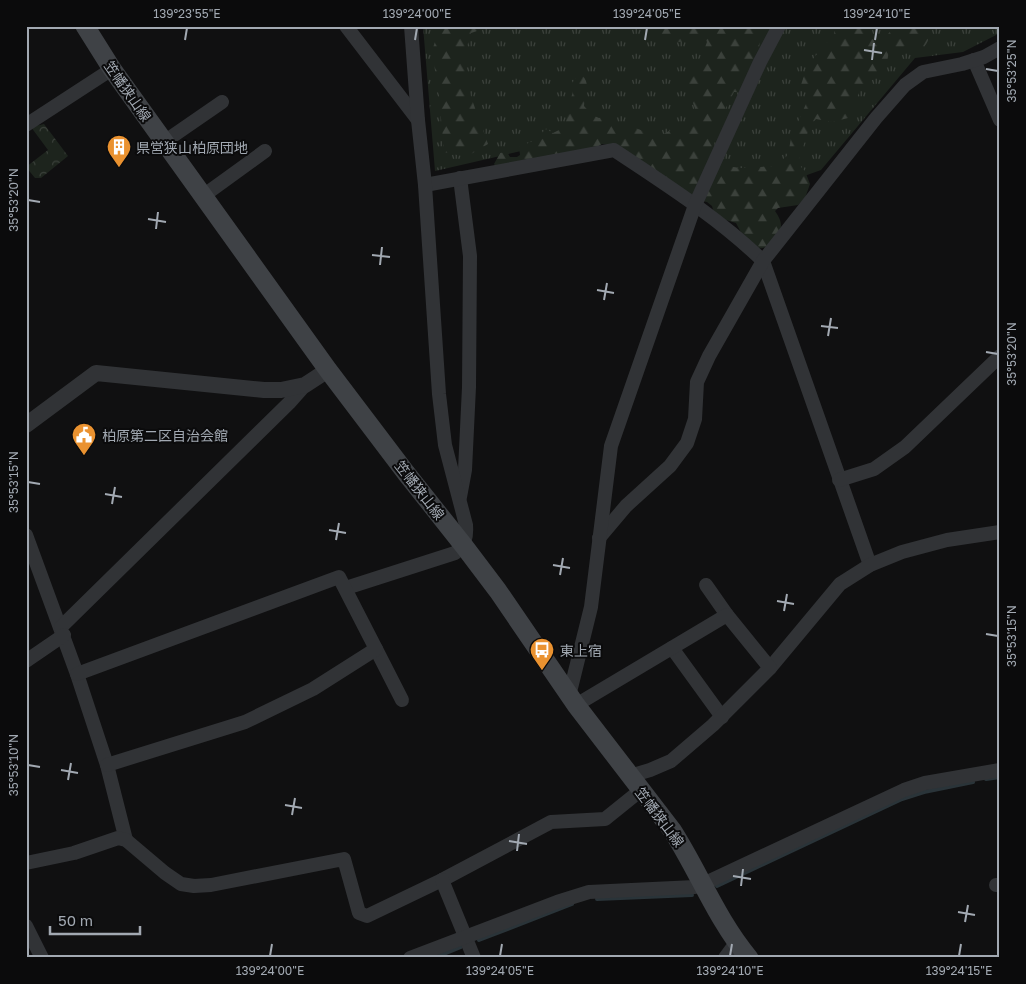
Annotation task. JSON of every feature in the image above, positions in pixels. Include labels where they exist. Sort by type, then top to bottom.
[{"type":"main road","name":"笠幡狭山線","points":[[85,26],[112,69],[328,370],[498,591],[572,701],[684,849],[703,884],[731,950],[749,958]]},
{"type":"street","points":[[346,26],[418,120]]},
{"type":"street","points":[[346,588],[455,553],[464,546],[467,536],[466,525],[445,445],[439,394],[425,185],[411,26]]},
{"type":"street","points":[[572,701],[591,607],[611,446],[695,205],[760,62],[779,26]]},
{"type":"street","points":[[599,538],[626,506],[670,466],[687,443],[695,419],[697,382],[709,356],[763,262],[876,118],[905,85],[923,72],[984,57],[1000,48]]},
{"type":"street","points":[[974,60],[1000,120]]},
{"type":"street","points":[[26,125],[112,69]]},
{"type":"street","points":[[164,142],[222,102]]},
{"type":"street","points":[[425,185],[614,150],[695,205],[752,250],[763,262],[870,565]]},
{"type":"street","points":[[203,196],[265,151]]},
{"type":"street","points":[[459,502],[465,470],[469,387],[470,256],[460,178]]},
{"type":"street","points":[[839,480],[874,468],[905,447],[1000,356]]},
{"type":"street","points":[[26,661],[62,631],[305,386],[328,370]]},
{"type":"street","points":[[26,425],[96,373],[264,390],[281,390],[305,386]]},
{"type":"street","points":[[26,863],[74,853],[110,839],[118,838],[126,840],[181,884],[194,886],[211,885],[344,859],[358,913],[367,916],[442,880],[551,822],[605,819],[635,783],[671,761],[722,717],[770,668],[840,584],[870,565],[902,552],[947,540],[1000,532]]},
{"type":"street","points":[[26,535],[78,674],[107,765],[126,840]]},
{"type":"street","points":[[78,674],[339,576],[402,700]]},
{"type":"street","points":[[706,585],[727,615],[770,668]]},
{"type":"street","points":[[572,701],[672,648],[727,615]]},
{"type":"street","points":[[672,648],[722,717]]},
{"type":"street","points":[[107,765],[245,722],[313,689],[376,649]]},
{"type":"street","points":[[410,958],[557,902],[589,892],[695,887],[904,790],[925,784],[1000,770]]},
{"type":"street","points":[[442,880],[474,958]]},
{"type":"street","points":[[26,926],[42,958]]},
{"type":"green space","points":[[423,26],[1000,26],[1000,33],[963,52],[915,58],[821,170],[782,184],[681,185],[612,130],[435,171]]},
{"type":"green space","points":[[440,26],[492,26],[471,33],[463,60],[471,97],[488,144],[466,157],[444,152],[439,96],[432,51]]},
{"type":"green space","points":[[656,26],[762,26],[759,48],[760,71],[752,93],[734,92],[713,133],[715,148],[726,166],[741,168],[775,166],[788,155],[791,138],[809,97],[801,85],[807,66],[834,34],[835,26],[860,26],[871,39],[883,40],[894,27],[927,26],[929,35],[924,46],[917,48],[907,44],[900,50],[889,50],[886,69],[863,85],[853,105],[852,113],[848,118],[832,122],[816,119],[810,126],[799,159],[810,184],[805,198],[798,205],[778,208],[775,211],[781,222],[778,234],[768,247],[756,249],[745,240],[736,223],[714,213],[712,206],[707,202],[693,199],[616,146],[602,144],[594,149],[497,168],[494,164],[500,153],[507,152],[510,157],[520,155],[519,147],[533,141],[546,129],[553,133],[565,127],[567,109],[572,93],[572,83],[576,78],[583,76],[587,83],[584,106],[592,115],[599,118],[607,115],[617,124],[623,123],[658,137],[687,124],[696,111],[693,103],[695,96],[688,85],[707,42],[703,34],[677,42],[670,34],[659,36]]},
{"type":"green space","points":[[44,124],[68,156],[41,178],[35,178],[26,167],[48,150],[31,127]]},
{"type":"waterway","points":[[986,779],[1000,777]]},
{"type":"waterway","points":[[717,886],[902,799],[924,792],[973,782]]},
{"type":"waterway","points":[[597,899],[692,895]]},
{"type":"waterway","points":[[479,940],[572,904]]},
{"type":"waterway","points":[[434,958],[461,947]]},
{"type":"place","name":"県営狭山柏原団地","points":[[119,168]]},
{"type":"place","name":"柏原第二区自治会館","points":[[84,456]]},
{"type":"place","name":"東上宿","points":[[542,671]]}]
